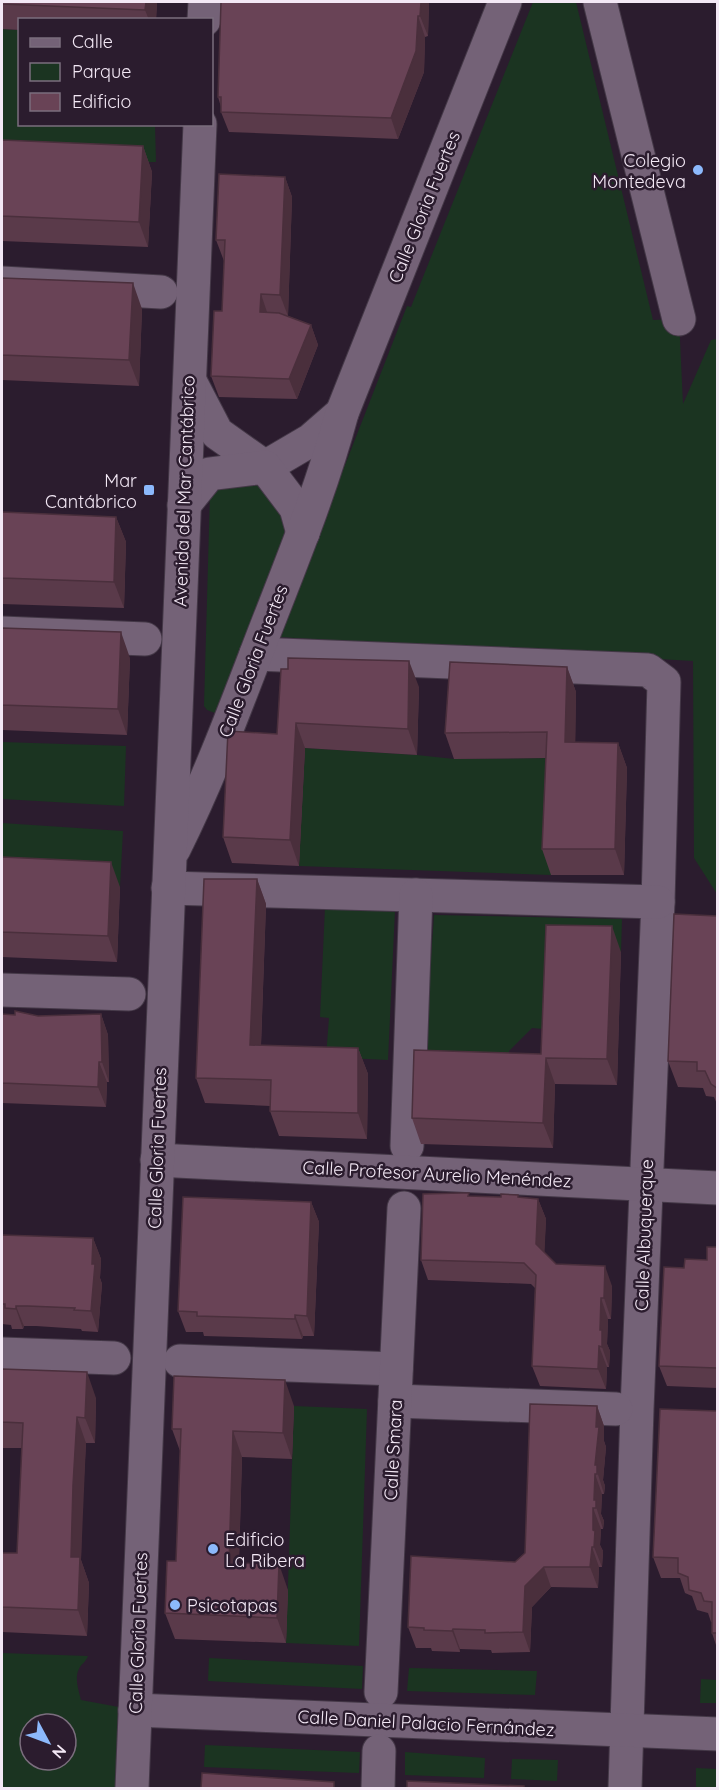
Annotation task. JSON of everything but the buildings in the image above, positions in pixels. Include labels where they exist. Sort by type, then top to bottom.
[{"type":"street","points":[[204,18],[205,2]]},
{"type":"street","name":"Calle Gloria Fuertes","points":[[132,1788],[169,872],[303,534],[331,455],[342,413],[505,2]]},
{"type":"street","points":[[600,2],[679,319]]},
{"type":"street","name":"Avenida del Mar Cantábrico","points":[[169,872],[200,126]]},
{"type":"street","points":[[2,283],[161,292]]},
{"type":"street","points":[[189,378],[217,433],[266,466],[296,508],[303,534]]},
{"type":"street","name":"Calle Gloria Fuertes","points":[[184,505],[210,474],[266,466],[311,441],[342,413]]},
{"type":"street","points":[[2,633],[145,639]]},
{"type":"street","name":"Calle Albuquerque","points":[[256,654],[648,670],[664,682],[625,1788]]},
{"type":"street","points":[[169,872],[416,895],[658,902]]},
{"type":"street","points":[[406,1146],[416,895]]},
{"type":"street","points":[[2,990],[129,994]]},
{"type":"street","name":"Calle Profesor Aurelio Menéndez","points":[[158,1160],[717,1188]]},
{"type":"street","name":"Calle Smara","points":[[381,1692],[404,1208]]},
{"type":"street","points":[[2,1354],[114,1358]]},
{"type":"street","points":[[180,1361],[396,1369]]},
{"type":"street","points":[[395,1401],[616,1408]]},
{"type":"street","name":"Calle Daniel Palacio Fernández","points":[[135,1710],[717,1734]]},
{"type":"street","points":[[378,1788],[379,1751]]},
{"type":"green space","points":[[533,2],[576,2],[653,320],[679,319],[683,404],[711,340],[717,339],[717,894],[694,858],[693,661],[278,637],[407,306],[411,307]]},
{"type":"green space","points":[[2,29],[18,30],[18,126],[155,126],[156,162],[2,163]]},
{"type":"green space","points":[[252,482],[265,490],[285,516],[286,538],[215,713],[204,706],[210,493],[221,484]]},
{"type":"green space","points":[[2,742],[126,746],[124,806],[2,799]]},
{"type":"green space","points":[[305,748],[454,759],[556,758],[551,875],[299,866]]},
{"type":"green space","points":[[2,823],[123,831],[120,887],[2,883]]},
{"type":"green space","points":[[325,907],[395,910],[388,1060],[326,1057],[329,1018],[320,1017]]},
{"type":"green space","points":[[434,915],[622,919],[621,952],[543,1029],[532,1028],[509,1051],[509,1064],[424,1059]]},
{"type":"green space","points":[[294,1406],[367,1409],[359,1646],[286,1643]]},
{"type":"green space","points":[[2,1653],[88,1656],[77,1676],[81,1700],[135,1710],[132,1788],[2,1788]]},
{"type":"green space","points":[[209,1658],[363,1666],[362,1689],[208,1681]]},
{"type":"green space","points":[[409,1668],[537,1671],[535,1695],[407,1691]]},
{"type":"green space","points":[[701,1679],[717,1680],[717,1703],[700,1703]]},
{"type":"green space","points":[[205,1745],[360,1752],[359,1773],[204,1767]]},
{"type":"green space","points":[[405,1752],[485,1758],[484,1778],[405,1775]]},
{"type":"green space","points":[[512,1759],[558,1760],[557,1781],[511,1779]]},
{"type":"green space","points":[[696,1768],[717,1769],[717,1788],[696,1788]]},
{"type":"place","name":"Colegio Montedeva","points":[[698,170]]},
{"type":"place","name":"Mar Cantábrico","points":[[149,490]]},
{"type":"place","name":"Edificio La Ribera","points":[[213,1549]]},
{"type":"place","name":"Psicotapas","points":[[175,1605]]}]
